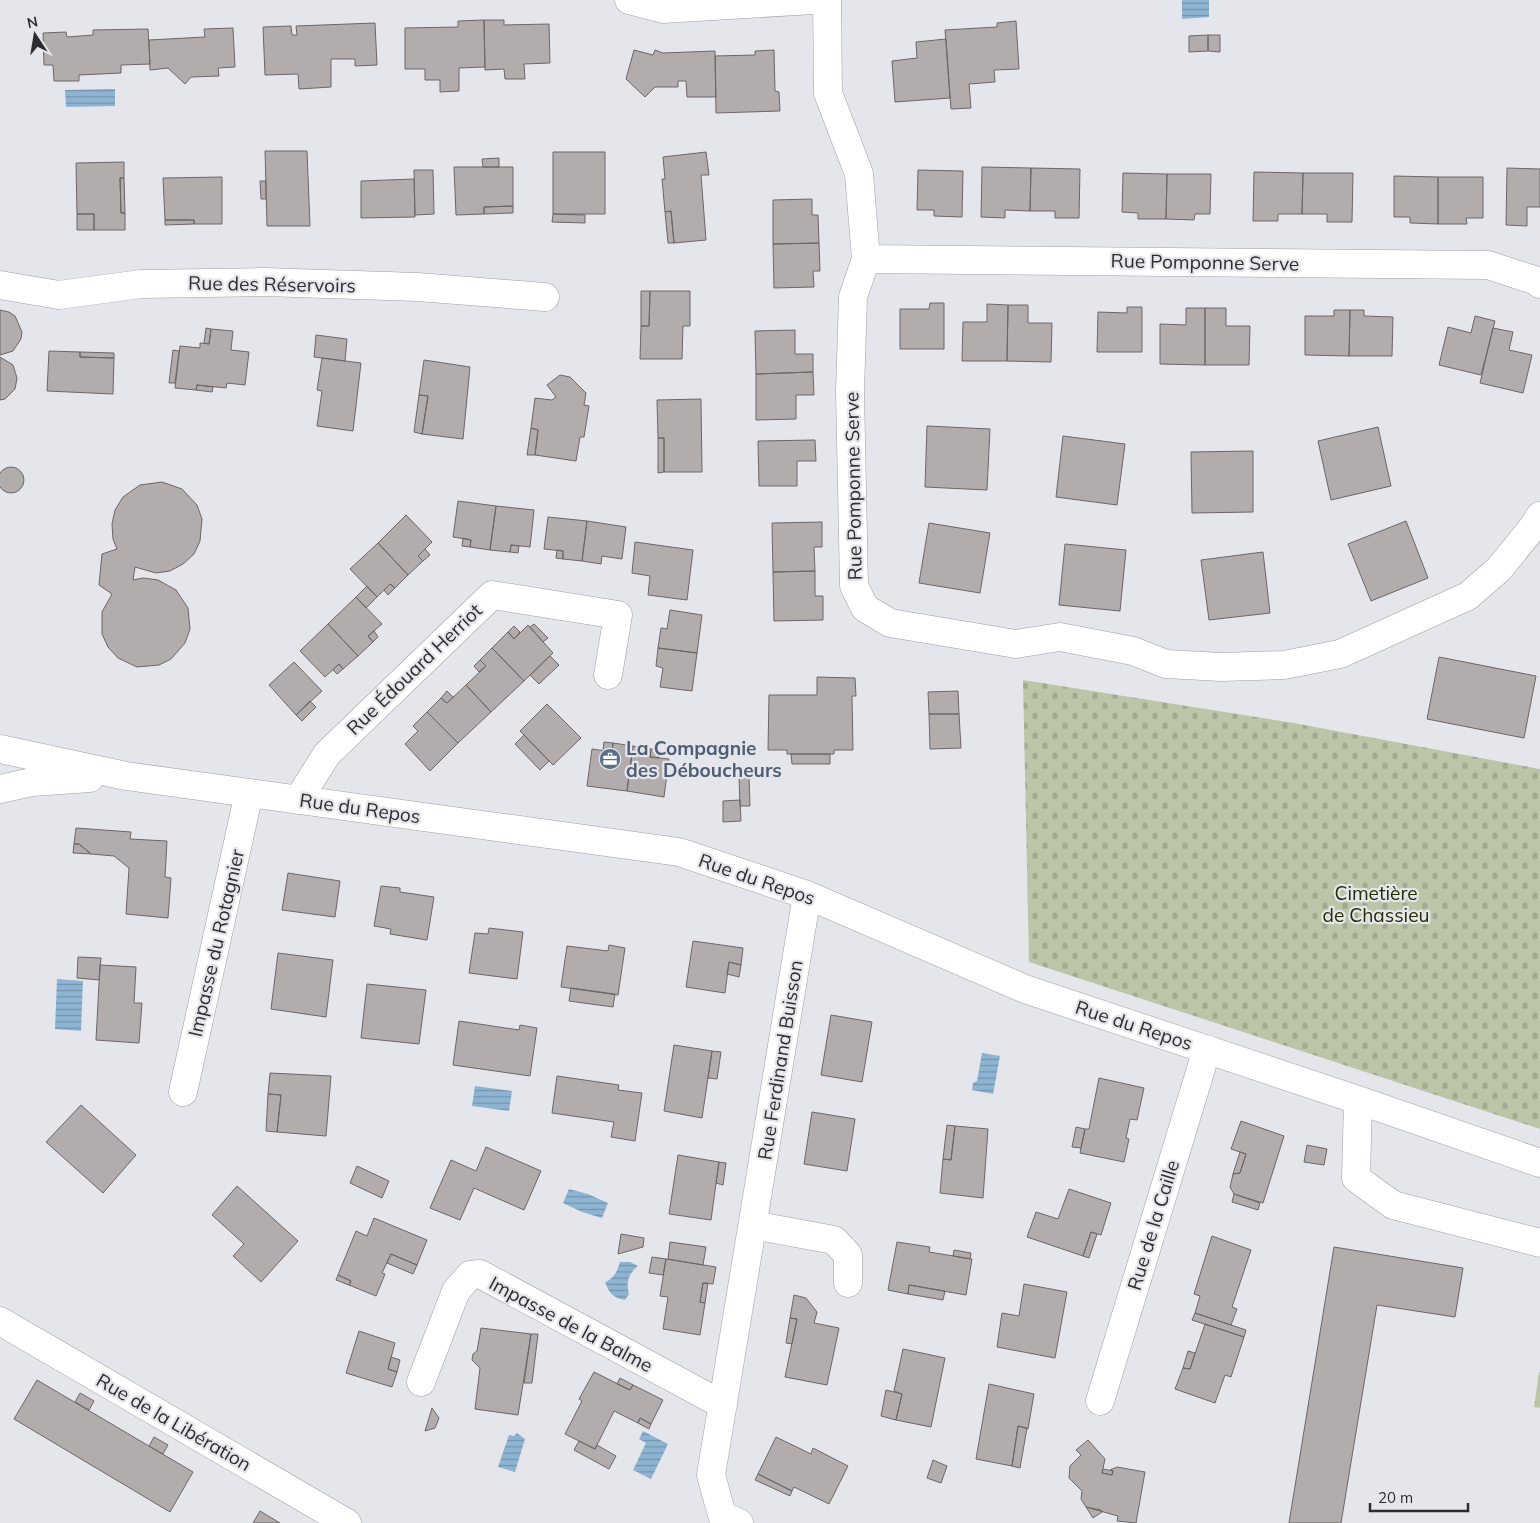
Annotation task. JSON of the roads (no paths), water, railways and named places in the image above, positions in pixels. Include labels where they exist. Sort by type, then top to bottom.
[{"type":"street","points":[[629,0],[663,9],[814,0]]},
{"type":"street","name":"Rue Pomponne Serve","points":[[827,0],[828,93],[858,174],[866,259],[853,298],[850,392],[854,586],[865,608],[890,623],[1016,644],[1060,637],[1133,651],[1166,664],[1220,667],[1284,665],[1340,654],[1468,596],[1499,569],[1540,516]]},
{"type":"street","name":"Rue Pomponne Serve","points":[[866,259],[1488,265],[1538,281],[1540,284]]},
{"type":"street","name":"Rue des Réservoirs","points":[[0,285],[59,295],[142,284],[264,282],[418,287],[545,297]]},
{"type":"street","name":"Rue Édouard Herriot","points":[[298,800],[327,754],[492,595],[618,615],[608,675]]},
{"type":"street","name":"Rue du Repos","points":[[0,749],[126,776],[679,852],[808,895],[1025,989],[1540,1163]]},
{"type":"street","name":"Rue du Repos","points":[[0,789],[32,782],[126,776]]},
{"type":"street","name":"Impasse du Rotagnier","points":[[183,1092],[249,793]]},
{"type":"street","name":"Rue Ferdinand Buisson","points":[[739,1523],[722,1515],[711,1475],[808,895]]},
{"type":"street","name":"Rue de la Caille","points":[[1100,1401],[1206,1049]]},
{"type":"street","points":[[1358,1100],[1356,1178],[1393,1205],[1540,1243]]},
{"type":"street","points":[[753,1225],[834,1240],[848,1255],[848,1284]]},
{"type":"street","name":"Impasse de la Balme","points":[[421,1382],[456,1291],[470,1276],[480,1274],[722,1405]]},
{"type":"street","name":"Rue de la Libération","points":[[0,1321],[347,1523]]},
{"type":"water","points":[[1182,0],[1209,0],[1209,17],[1182,19]]},
{"type":"water","points":[[115,89],[115,106],[66,107],[65,90]]},
{"type":"water","points":[[57,979],[83,981],[81,1031],[55,1029]]},
{"type":"water","points":[[982,1053],[1000,1056],[993,1094],[972,1090],[973,1083],[977,1081]]},
{"type":"water","points":[[475,1086],[512,1091],[509,1111],[472,1106]]},
{"type":"water","points":[[569,1189],[588,1194],[608,1203],[602,1218],[582,1212],[563,1203]]},
{"type":"water","points":[[620,1262],[630,1262],[638,1266],[629,1278],[629,1294],[625,1300],[617,1298],[612,1294],[605,1282],[617,1271]]},
{"type":"water","points":[[643,1431],[668,1444],[651,1479],[633,1470],[646,1443],[639,1439]]},
{"type":"water","points":[[517,1433],[525,1439],[515,1472],[498,1467],[509,1435],[514,1436]]},
{"type":"place","name":"La Compagnie des Déboucheurs","points":[[610,759]]},
{"type":"park label","name":"Cimetière de Chassieu","points":[[1376,904]]}]
